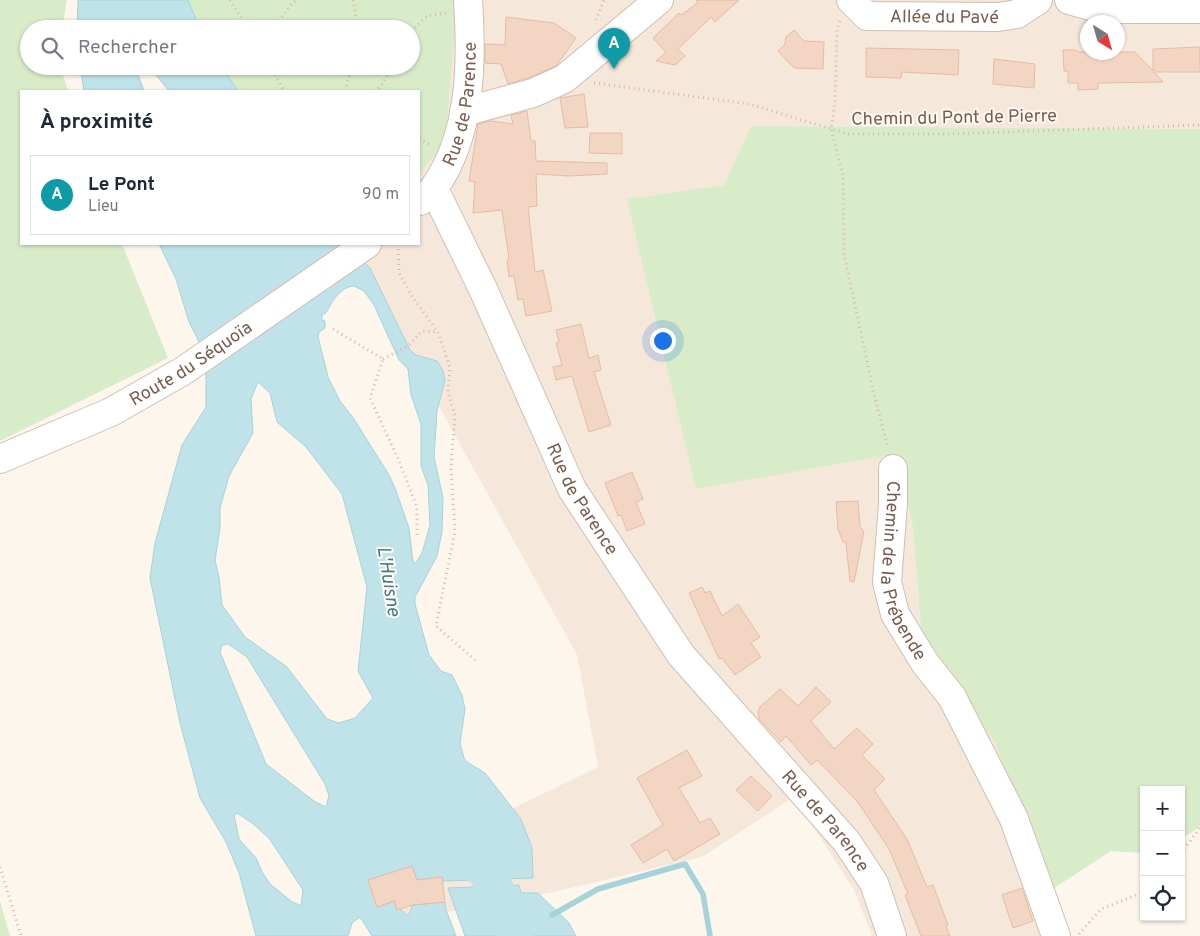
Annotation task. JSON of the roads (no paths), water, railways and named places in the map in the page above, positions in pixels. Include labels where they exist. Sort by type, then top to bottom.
[{"type":"street","points":[[464,112],[533,93],[564,79],[659,0]]},
{"type":"street","name":"Allée du Pavé","points":[[847,7],[867,16],[998,18],[1018,14],[1038,0]]},
{"type":"street","points":[[1069,0],[1100,9],[1200,9]]},
{"type":"street","name":"Rue de Parence","points":[[468,5],[469,82],[464,112],[453,152],[426,195],[483,289],[572,488],[681,655],[847,842],[874,883],[892,936]]},
{"type":"street","name":"Route du Séquoïa","points":[[0,459],[111,412],[183,371],[367,245]]},
{"type":"street","name":"Chemin de la Prébende","points":[[893,469],[893,504],[888,582],[895,614],[925,663],[952,697],[1014,819],[1056,936]]},
{"type":"water","points":[[78,0],[188,0],[196,20],[77,20]]},
{"type":"water","points":[[81,75],[138,75],[144,90],[84,90]]},
{"type":"water","points":[[156,75],[227,75],[237,90],[168,90]]},
{"type":"water","name":"L'Huisne","points":[[159,245],[348,245],[370,268],[410,350],[416,355],[437,361],[443,371],[445,380],[437,411],[434,457],[443,498],[442,532],[437,556],[415,597],[415,604],[429,655],[441,671],[452,675],[462,695],[465,709],[460,743],[464,758],[467,762],[485,773],[521,819],[532,848],[533,878],[443,881],[442,877],[417,880],[412,866],[368,880],[377,907],[394,901],[397,910],[400,909],[408,916],[413,905],[445,902],[446,910],[456,936],[372,936],[360,917],[352,923],[348,936],[256,936],[239,873],[226,842],[200,798],[180,723],[150,578],[155,543],[182,445],[206,407],[206,356],[189,322],[176,279]],"holes":[[[354,286],[364,291],[374,305],[399,360],[408,369],[411,395],[421,424],[421,466],[428,485],[430,525],[422,553],[416,563],[413,562],[409,528],[395,488],[354,419],[340,401],[328,377],[318,337],[319,332],[325,328],[322,314],[325,314],[340,292]],[[258,382],[270,393],[277,422],[306,447],[342,494],[367,587],[358,671],[373,698],[355,718],[339,723],[327,719],[287,667],[245,637],[222,605],[215,560],[220,528],[220,508],[229,476],[253,433],[251,399]],[[228,644],[247,657],[325,784],[329,796],[326,807],[314,801],[266,764],[220,652],[222,645]],[[237,813],[269,838],[303,890],[301,906],[291,901],[270,884],[256,858],[239,839],[234,815]]]},
{"type":"water","points":[[519,885],[521,893],[538,893],[569,923],[576,936],[465,936],[448,888]]},
{"type":"waterway","points":[[464,840],[515,918],[515,936]]},
{"type":"waterway","points":[[552,915],[598,889],[685,864],[703,894],[710,936]]},
{"type":"place","name":"Le Pont","points":[[614,69]]}]
